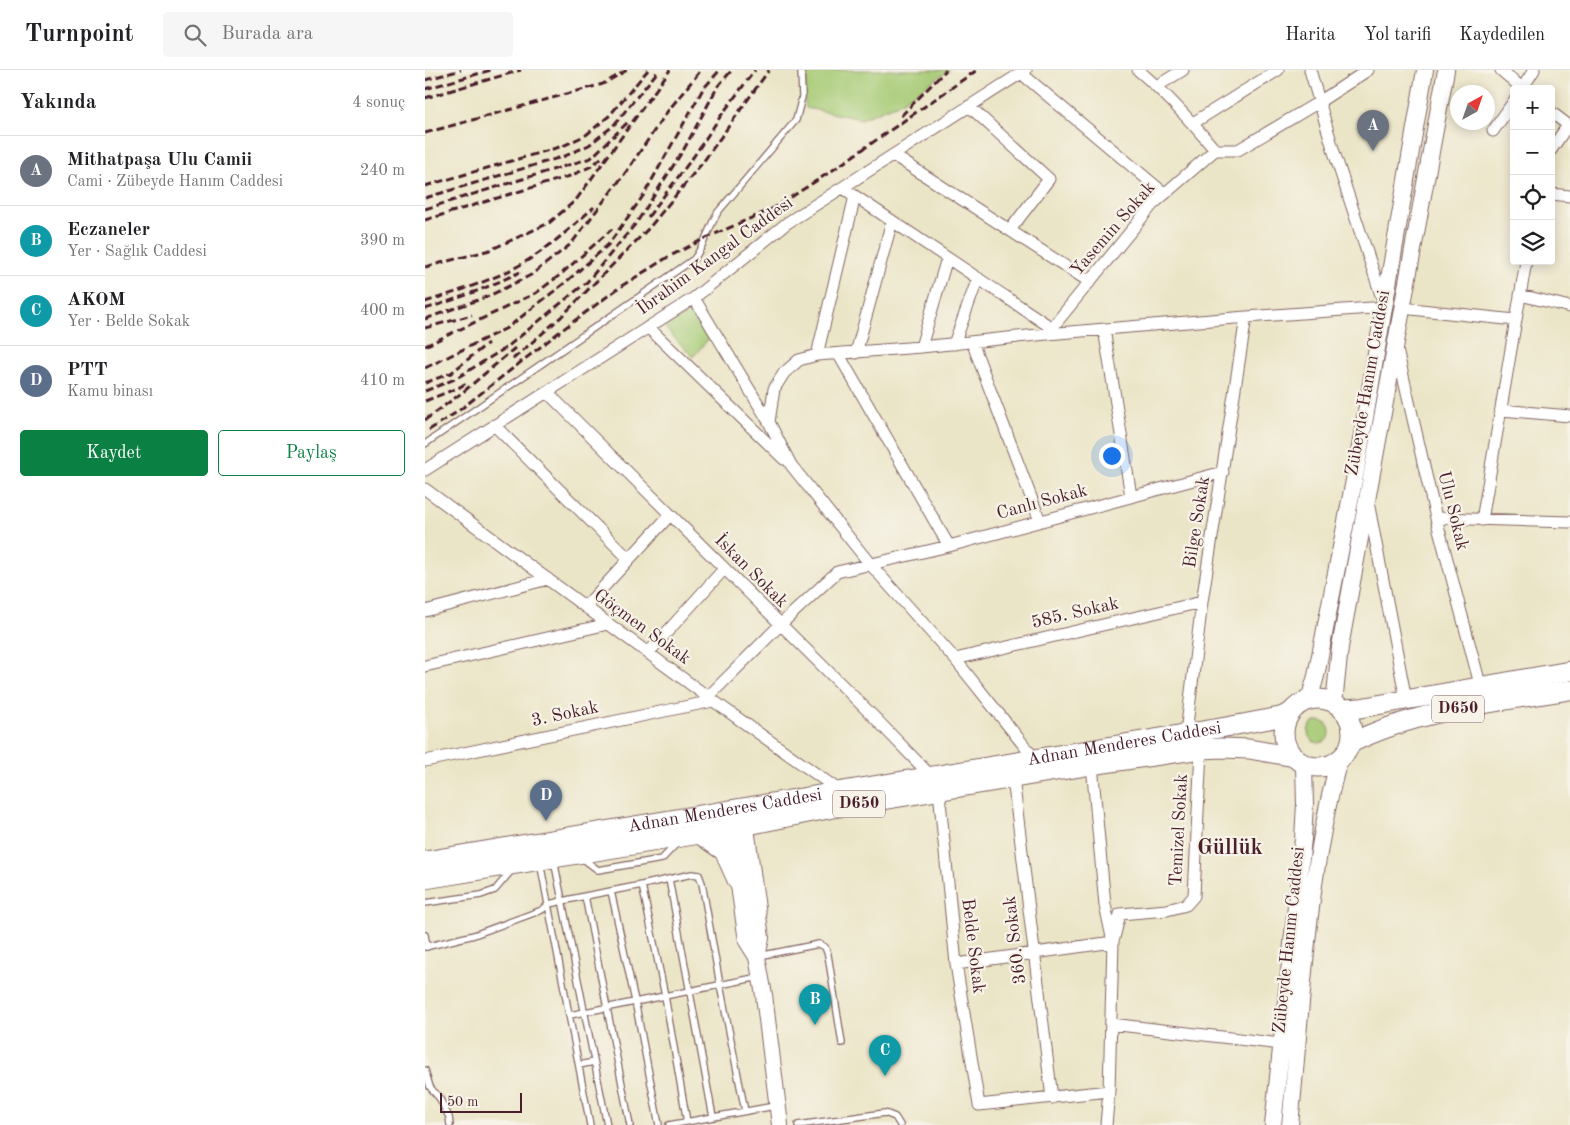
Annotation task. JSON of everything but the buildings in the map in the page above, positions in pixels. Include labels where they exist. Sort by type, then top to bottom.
[{"type":"main road","name":"Zübeyde Hanım Caddesi","points":[[1309,700],[1324,638],[1356,470],[1425,70]]},
{"type":"main road","name":"Zübeyde Hanım Caddesi","points":[[1338,706],[1340,647],[1446,70]]},
{"type":"main road","points":[[1338,706],[1351,722],[1353,732],[1351,743],[1346,753],[1339,760],[1329,765],[1318,767],[1299,761],[1290,752],[1285,741],[1284,729],[1290,713],[1304,701],[1321,699],[1338,706],[1407,700],[1570,671]]},
{"type":"main road","name":"D650","points":[[1351,743],[1399,722],[1570,690]]},
{"type":"main road","name":"Adnan Menderes Caddesi","points":[[425,861],[737,818],[783,818],[935,784],[1034,758],[1280,717],[1290,713]]},
{"type":"main road","name":"Adnan Menderes Caddesi","points":[[425,879],[691,835],[737,818],[840,791],[1013,778],[1201,749],[1249,749],[1299,761]]},
{"type":"main road","name":"Zübeyde Hanım Caddesi","points":[[1290,1125],[1307,943],[1319,847],[1329,796],[1339,760]]},
{"type":"main road","name":"Zübeyde Hanım Caddesi","points":[[1273,1125],[1303,839],[1305,804],[1299,761]]},
{"type":"main road","points":[[737,818],[751,861]]},
{"type":"main road","points":[[737,818],[738,882],[747,941],[757,957],[761,977],[777,1105],[777,1125]]},
{"type":"main road","points":[[757,957],[761,938],[751,861],[751,844],[755,833],[762,827],[783,818]]},
{"type":"main road","name":"Adnan Menderes Caddesi","points":[[691,835],[724,850],[738,882]]},
{"type":"street","points":[[1138,70],[1157,86],[1193,123],[1215,150],[1238,150],[1319,102],[1368,70]]},
{"type":"street","points":[[1157,86],[1183,70]]},
{"type":"street","points":[[1193,123],[1279,70]]},
{"type":"street","points":[[769,422],[774,389],[784,373],[799,360],[817,356],[921,348],[1049,331],[1104,329],[1385,307],[1309,70]]},
{"type":"street","points":[[1501,70],[1518,85]]},
{"type":"street","points":[[1525,85],[1534,70]]},
{"type":"street","points":[[1024,72],[1165,194]]},
{"type":"street","name":"İbrahim Kangal Caddesi","points":[[425,470],[694,298],[787,223],[1024,72]]},
{"type":"street","points":[[969,106],[1049,179],[1010,230]]},
{"type":"street","points":[[1493,131],[1510,107]]},
{"type":"street","points":[[1555,115],[1568,126],[1555,144]]},
{"type":"street","name":"Yasemin Sokak","points":[[1049,331],[1153,204],[1215,150]]},
{"type":"street","points":[[893,155],[1090,282]]},
{"type":"street","points":[[843,188],[978,278],[1049,331]]},
{"type":"street","points":[[1555,194],[1570,196]]},
{"type":"street","points":[[817,356],[855,196]]},
{"type":"street","points":[[856,353],[892,221]]},
{"type":"street","points":[[921,348],[947,258]]},
{"type":"street","points":[[1482,520],[1524,265]]},
{"type":"street","points":[[954,344],[978,278]]},
{"type":"street","points":[[1520,295],[1570,307]]},
{"type":"street","points":[[694,298],[769,422],[791,465]]},
{"type":"street","points":[[1402,308],[1515,320]]},
{"type":"street","name":"Bilge Sokak","points":[[1186,733],[1203,602],[1246,317]]},
{"type":"street","points":[[649,327],[791,465],[870,564],[955,659],[1034,758]]},
{"type":"street","points":[[1104,329],[1131,496]]},
{"type":"street","points":[[972,342],[1040,521]]},
{"type":"street","name":"Ulu Sokak","points":[[1396,342],[1435,518],[1481,688]]},
{"type":"street","points":[[839,355],[949,546]]},
{"type":"street","name":"İskan Sokak","points":[[547,392],[875,718],[935,784]]},
{"type":"street","points":[[1501,410],[1570,416]]},
{"type":"street","points":[[494,426],[629,559]]},
{"type":"street","name":"Canlı Sokak","points":[[710,699],[780,625],[837,572],[949,546],[1223,472]]},
{"type":"street","name":"Göçmen Sokak","points":[[425,489],[710,699],[840,791]]},
{"type":"street","points":[[1367,500],[1407,700]]},
{"type":"street","points":[[585,607],[670,515]]},
{"type":"street","points":[[1435,518],[1570,522]]},
{"type":"street","points":[[648,653],[724,569]]},
{"type":"street","points":[[425,611],[548,579]]},
{"type":"street","name":"585. Sokak","points":[[955,659],[1203,602]]},
{"type":"street","points":[[425,666],[608,624]]},
{"type":"street","name":"3. Sokak","points":[[425,761],[710,699]]},
{"type":"street","name":"Temizel Sokak","points":[[1113,942],[1120,914],[1167,910],[1186,905],[1195,896],[1201,749]]},
{"type":"street","points":[[1092,765],[1105,905],[1113,942],[1109,1091],[1106,1125]]},
{"type":"street","name":"360. Sokak","points":[[1013,778],[1051,1098]]},
{"type":"street","name":"Belde Sokak","points":[[935,784],[956,964],[979,1104],[1051,1098]]},
{"type":"street","points":[[956,964],[1113,942]]},
{"type":"street","points":[[1111,1024],[1281,1044]]},
{"type":"street","points":[[1051,1098],[1109,1091]]},
{"type":"lane","points":[[425,444],[694,258],[701,249],[718,212],[796,120],[801,97],[801,70]]},
{"type":"lane","points":[[547,859],[562,900],[607,1125]]},
{"type":"lane","points":[[547,859],[549,904],[590,1125]]},
{"type":"lane","points":[[425,903],[481,895],[495,890],[516,865]]},
{"type":"lane","points":[[425,935],[426,947],[474,935],[542,910],[549,904],[562,900],[692,874],[699,875],[745,1111]]},
{"type":"lane","points":[[669,879],[713,1117]]},
{"type":"lane","points":[[642,885],[665,996],[687,1122]]},
{"type":"lane","points":[[611,891],[659,1125]]},
{"type":"lane","points":[[585,896],[630,1125]]},
{"type":"lane","points":[[757,957],[819,944],[825,947],[828,955],[842,1043]]},
{"type":"lane","points":[[570,1015],[761,977]]},
{"type":"lane","points":[[579,1066],[594,1062]]},
{"type":"lane","points":[[425,1070],[427,1087],[440,1099],[449,1117],[450,1125]]},
{"type":"lane","points":[[669,1125],[777,1105]]},
{"type":"lane","points":[[799,1125],[885,1113],[895,1117],[900,1125]]},
{"type":"green space","points":[[808,70],[950,70],[898,104],[861,119],[806,108],[804,96]]},
{"type":"green space","points":[[690,311],[702,317],[712,335],[693,357],[665,328]]},
{"type":"green space","points":[[1319,721],[1327,724],[1330,732],[1327,740],[1319,743],[1311,740],[1308,732],[1311,724]]},
{"type":"railway","points":[[425,80],[461,70]]},
{"type":"railway","points":[[425,89],[491,70]]},
{"type":"railway","points":[[425,98],[521,70]]},
{"type":"railway","points":[[425,133],[603,84],[627,70]]},
{"type":"railway","points":[[425,186],[563,146],[586,135],[609,116],[648,70]]},
{"type":"railway","points":[[425,198],[565,156],[589,145],[613,126],[659,70]]},
{"type":"railway","points":[[425,267],[490,250],[549,223],[576,200],[670,70]]},
{"type":"railway","points":[[425,319],[489,296],[531,275],[571,244],[626,172],[667,112],[701,70]]},
{"type":"railway","points":[[425,368],[507,328],[566,282],[608,245],[643,196],[703,89],[720,70]]},
{"type":"railway","points":[[425,391],[455,379],[507,347],[587,282],[637,222],[684,149],[718,86],[732,70]]},
{"type":"railway","points":[[648,217],[755,70]]},
{"type":"railway","points":[[513,359],[561,317],[649,228],[703,162],[769,70]]},
{"type":"railway","points":[[901,116],[946,70]]},
{"type":"railway","points":[[429,430],[457,412],[620,287],[668,257],[774,208],[833,170],[977,70]]},
{"type":"railway","points":[[425,209],[591,158],[628,122]]},
{"type":"railway","points":[[425,220],[570,176],[592,166],[602,157]]},
{"type":"railway","points":[[425,302],[489,279],[525,262],[552,243],[594,207]]},
{"type":"railway","points":[[425,346],[536,293],[560,275],[612,229]]},
{"type":"railway","points":[[425,309],[497,283],[520,272]]},
{"type":"railway","points":[[425,328],[472,315]]},
{"type":"railway","points":[[425,383],[451,373],[488,343]]},
{"type":"railway","points":[[425,420],[463,392],[515,348]]},
{"type":"railway","points":[[425,401],[466,383]]},
{"type":"place","name":"Mithatpaşa Ulu Camii","points":[[1373,151]]},
{"type":"place","name":"PTT","points":[[546,821]]},
{"type":"place","name":"Eczaneler","points":[[815,1025]]},
{"type":"place","name":"AKOM","points":[[885,1076]]},
{"type":"district","name":"Güllük","points":[[1230,848]]}]
